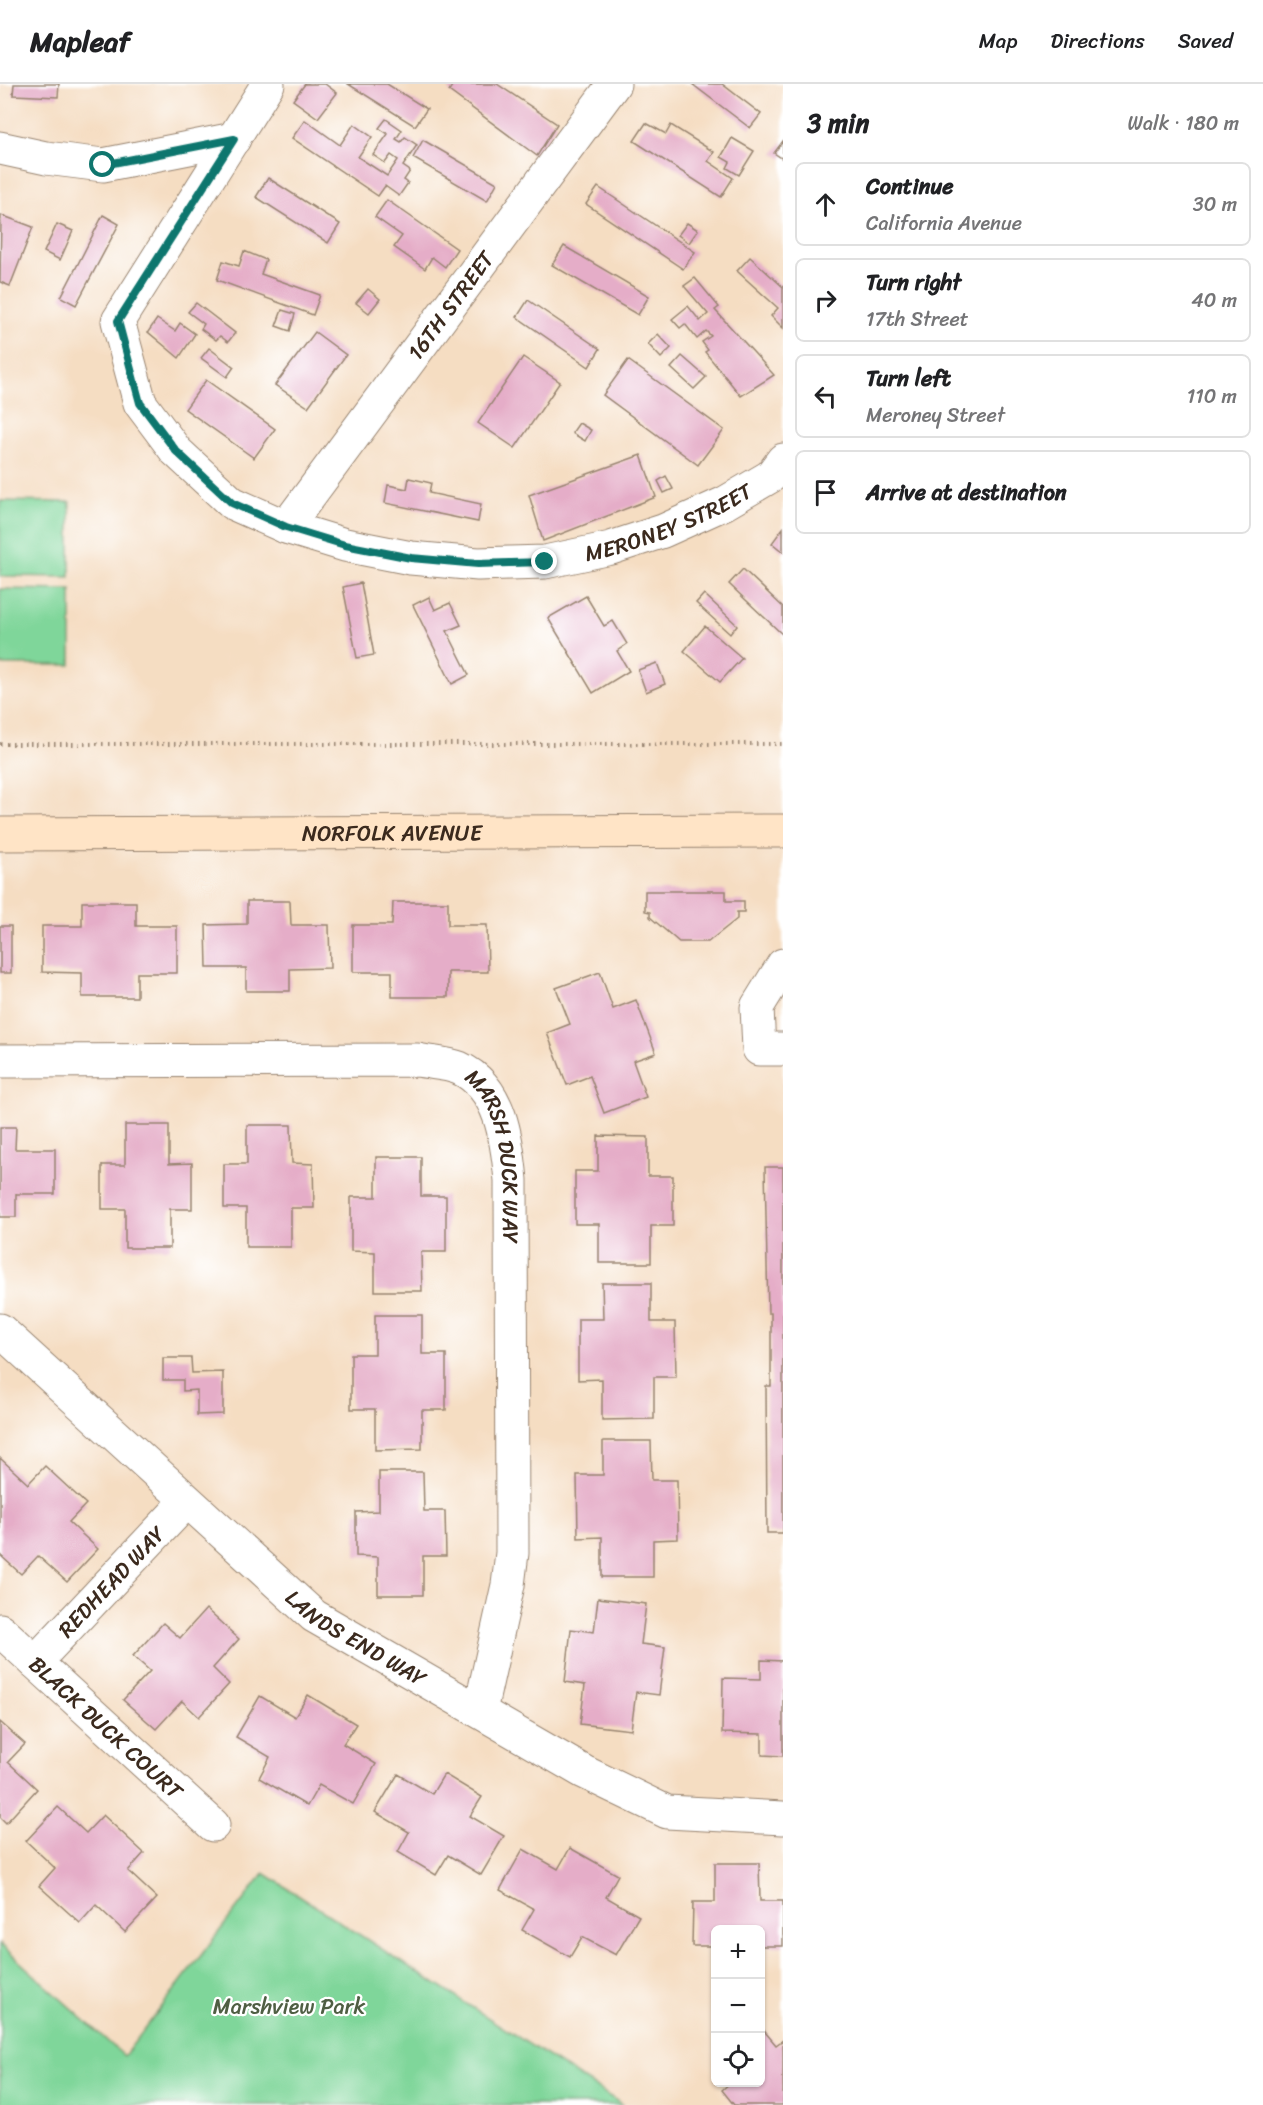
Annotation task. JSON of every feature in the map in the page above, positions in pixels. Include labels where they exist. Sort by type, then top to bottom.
[{"type":"main road","name":"NORFOLK AVENUE","points":[[0,834],[783,831]]},
{"type":"street","points":[[0,148],[46,159],[103,165],[234,139],[268,84]]},
{"type":"street","name":"16TH STREET","points":[[286,527],[614,84]]},
{"type":"street","name":"MERONEY STREET","points":[[234,139],[118,321],[140,403],[176,451],[232,503],[286,527],[345,545],[411,558],[478,564],[545,562],[611,548],[663,531],[725,503],[771,476],[783,460]]},
{"type":"street","points":[[783,965],[757,1007],[759,1049],[783,1048]]},
{"type":"street","name":"MARSH DUCK WAY","points":[[0,1061],[418,1060],[459,1068],[485,1086],[501,1120],[509,1154],[511,1180],[512,1553],[508,1585],[480,1711]]},
{"type":"street","name":"LANDS END WAY","points":[[0,1330],[314,1616],[584,1772],[667,1812],[783,1818]]},
{"type":"street","name":"REDHEAD WAY","points":[[35,1662],[187,1501]]},
{"type":"street","name":"BLACK DUCK COURT","points":[[0,1630],[213,1825]]},
{"type":"path","points":[[0,744],[783,744]]},
{"type":"green space","points":[[0,501],[70,502],[70,577],[0,576]]},
{"type":"green space","points":[[0,589],[71,590],[71,665],[0,665]]},
{"type":"green space","name":"Marshview Park","points":[[264,1873],[623,2105],[0,2105],[0,1944],[124,2056]]},
{"type":"building","points":[[14,84],[59,84],[58,97],[13,95]]},
{"type":"building","points":[[305,84],[325,84],[337,93],[318,118],[293,100]]},
{"type":"building","points":[[348,84],[387,84],[427,109],[415,126]]},
{"type":"building","points":[[453,84],[497,84],[557,124],[537,156],[449,91]]},
{"type":"building","points":[[692,84],[722,84],[761,114],[750,128]]},
{"type":"building","points":[[386,119],[402,130],[396,139],[401,142],[405,137],[417,145],[403,166],[410,171],[404,180],[408,183],[399,196],[385,186],[378,196],[292,138],[305,120],[340,145],[354,124],[372,137],[358,157],[387,176],[398,160],[391,155],[385,163],[373,155],[388,134],[379,128]]},
{"type":"building","points":[[646,123],[666,134],[671,125],[714,152],[708,161],[733,178],[721,197],[634,141]]},
{"type":"building","points":[[732,138],[754,151],[739,175],[727,168],[730,162],[721,157]]},
{"type":"building","points":[[423,140],[497,183],[487,201],[413,158]]},
{"type":"building","points":[[783,141],[783,159],[774,153]]},
{"type":"building","points":[[268,178],[340,224],[328,243],[256,197]]},
{"type":"building","points":[[598,187],[695,252],[683,269],[586,204]]},
{"type":"building","points":[[387,200],[457,249],[445,267],[432,257],[425,269],[394,247],[402,236],[375,217]]},
{"type":"building","points":[[1,215],[33,227],[10,286],[0,282]]},
{"type":"building","points":[[103,215],[119,224],[76,305],[61,297]]},
{"type":"building","points":[[687,223],[698,230],[689,243],[678,235]]},
{"type":"building","points":[[57,224],[73,231],[60,260],[44,252]]},
{"type":"building","points":[[564,246],[649,296],[638,315],[552,265]]},
{"type":"building","points":[[244,251],[266,260],[261,274],[320,295],[313,315],[217,280],[223,261],[239,266]]},
{"type":"building","points":[[750,257],[783,287],[783,328],[771,316],[778,308],[737,271]]},
{"type":"building","points":[[695,278],[719,307],[715,310],[774,375],[741,396],[705,352],[708,350],[702,342],[711,336],[706,331],[697,339],[685,324],[680,328],[672,319],[688,306],[700,321],[708,314],[684,286]]},
{"type":"building","points":[[368,289],[380,299],[369,313],[356,303]]},
{"type":"building","points":[[528,300],[600,349],[589,367],[517,317]]},
{"type":"building","points":[[196,303],[235,333],[228,342],[220,336],[216,340],[201,329],[204,324],[188,312]]},
{"type":"building","points":[[282,310],[295,314],[290,331],[276,326]]},
{"type":"building","points":[[157,319],[175,331],[180,323],[195,334],[179,358],[148,332]]},
{"type":"building","points":[[315,332],[346,355],[308,407],[275,385]]},
{"type":"building","points":[[658,334],[671,348],[661,358],[648,344]]},
{"type":"building","points":[[209,348],[234,367],[227,377],[201,358]]},
{"type":"building","points":[[682,356],[706,377],[694,389],[671,368]]},
{"type":"building","points":[[523,357],[560,382],[515,448],[478,423]]},
{"type":"building","points":[[628,360],[724,430],[698,465],[603,395]]},
{"type":"building","points":[[206,380],[275,429],[254,458],[185,409]]},
{"type":"building","points":[[579,423],[591,430],[585,441],[572,433]]},
{"type":"building","points":[[641,455],[656,497],[543,541],[529,495]]},
{"type":"building","points":[[666,476],[673,489],[664,493],[658,481]]},
{"type":"building","points":[[409,478],[431,483],[429,493],[481,504],[478,522],[385,503],[388,485],[407,489]]},
{"type":"building","points":[[783,528],[783,552],[772,543]]},
{"type":"building","points":[[743,569],[783,607],[783,635],[729,584]]},
{"type":"building","points":[[361,583],[374,655],[357,658],[343,587]]},
{"type":"building","points":[[704,594],[737,625],[730,634],[696,603]]},
{"type":"building","points":[[586,596],[604,626],[613,621],[627,644],[617,651],[629,671],[593,693],[548,618]]},
{"type":"building","points":[[429,597],[435,610],[450,603],[461,625],[447,631],[469,675],[452,684],[413,605]]},
{"type":"building","points":[[705,626],[742,658],[720,682],[684,651]]},
{"type":"building","points":[[657,663],[665,684],[646,692],[638,670]]},
{"type":"building","points":[[645,891],[726,891],[726,901],[744,901],[744,912],[737,912],[737,919],[708,942],[679,942],[650,917],[650,912],[645,911]]},
{"type":"building","points":[[247,901],[290,901],[291,925],[329,925],[330,968],[290,969],[290,991],[246,991],[246,968],[207,968],[206,925],[247,924]]},
{"type":"building","points":[[82,902],[136,902],[136,926],[177,926],[177,973],[137,973],[137,997],[82,997],[82,973],[42,972],[42,926],[82,926]]},
{"type":"building","points":[[393,902],[448,902],[448,925],[487,925],[488,972],[448,972],[448,997],[392,997],[392,972],[353,972],[353,925],[392,925]]},
{"type":"building","points":[[0,926],[11,926],[11,973],[0,973]]},
{"type":"building","points":[[600,972],[613,1009],[636,1000],[656,1053],[633,1061],[646,1097],[604,1113],[590,1076],[567,1085],[547,1033],[570,1024],[556,988]]},
{"type":"building","points":[[125,1125],[169,1125],[169,1164],[192,1163],[192,1209],[170,1209],[170,1248],[125,1248],[125,1209],[102,1209],[102,1165],[125,1165]]},
{"type":"building","points":[[247,1125],[291,1125],[292,1163],[313,1164],[314,1208],[291,1208],[291,1247],[246,1247],[246,1208],[224,1208],[224,1164],[247,1164]]},
{"type":"building","points":[[0,1127],[16,1127],[15,1149],[55,1149],[55,1194],[16,1194],[16,1217],[0,1217]]},
{"type":"building","points":[[598,1136],[648,1137],[648,1176],[673,1176],[673,1226],[651,1226],[651,1263],[599,1263],[599,1224],[575,1224],[575,1171],[598,1171]]},
{"type":"building","points":[[376,1157],[421,1157],[421,1196],[446,1196],[446,1252],[421,1252],[422,1291],[375,1291],[375,1252],[351,1251],[351,1197],[376,1197]]},
{"type":"building","points":[[765,1167],[783,1167],[783,1533],[767,1533],[766,1386],[771,1386],[771,1313],[768,1313]]},
{"type":"building","points":[[602,1283],[651,1283],[651,1322],[675,1322],[676,1377],[654,1377],[654,1419],[602,1420],[602,1379],[578,1380],[578,1319],[603,1319]]},
{"type":"building","points":[[375,1315],[422,1315],[422,1354],[446,1354],[446,1410],[422,1410],[422,1449],[375,1450],[375,1409],[351,1409],[351,1354],[375,1354]]},
{"type":"building","points":[[163,1358],[191,1358],[192,1373],[223,1372],[223,1414],[197,1415],[197,1390],[183,1391],[183,1380],[163,1380]]},
{"type":"building","points":[[603,1441],[651,1441],[652,1480],[677,1480],[678,1539],[653,1540],[653,1577],[602,1577],[602,1537],[578,1538],[577,1475],[603,1475]]},
{"type":"building","points":[[0,1458],[28,1484],[45,1466],[86,1504],[69,1522],[98,1549],[67,1582],[38,1556],[21,1574],[0,1555]]},
{"type":"building","points":[[379,1472],[423,1472],[424,1511],[445,1511],[446,1556],[423,1556],[423,1595],[378,1595],[378,1557],[356,1556],[356,1512],[379,1511]]},
{"type":"building","points":[[598,1598],[646,1604],[641,1644],[665,1647],[659,1695],[636,1692],[631,1730],[580,1724],[585,1685],[565,1682],[571,1629],[594,1632]]},
{"type":"building","points":[[206,1609],[239,1639],[213,1668],[229,1684],[199,1717],[182,1701],[156,1729],[123,1700],[150,1671],[133,1656],[163,1623],[180,1638]]},
{"type":"building","points":[[761,1660],[783,1661],[783,1756],[762,1755],[762,1734],[722,1733],[723,1678],[761,1679]]},
{"type":"building","points":[[308,1695],[356,1724],[343,1744],[376,1764],[353,1804],[319,1785],[307,1806],[259,1778],[270,1757],[236,1737],[260,1696],[295,1717]]},
{"type":"building","points":[[0,1722],[25,1744],[8,1762],[37,1789],[6,1823],[0,1817]]},
{"type":"building","points":[[398,1774],[432,1794],[444,1774],[482,1797],[470,1816],[504,1836],[481,1875],[448,1855],[436,1875],[398,1852],[409,1832],[375,1812]]},
{"type":"building","points":[[58,1807],[86,1833],[103,1815],[144,1853],[128,1871],[157,1898],[125,1932],[96,1905],[80,1923],[39,1886],[55,1868],[26,1841]]},
{"type":"building","points":[[570,1848],[618,1875],[606,1897],[639,1916],[616,1955],[582,1937],[570,1957],[522,1930],[534,1909],[500,1890],[523,1849],[558,1869]]},
{"type":"building","points":[[715,1863],[759,1863],[760,1901],[783,1901],[783,1946],[765,1946],[765,1925],[711,1925],[711,1946],[692,1946],[693,1902],[715,1902]]},
{"type":"building","points":[[765,2032],[776,2045],[783,2040],[783,2105],[734,2105],[722,2090],[725,2087],[765,2087]]},
{"type":"route","points":[[103,165],[234,139],[118,321],[140,403],[176,451],[232,503],[286,527],[345,545],[411,558],[478,564],[545,562]]}]
